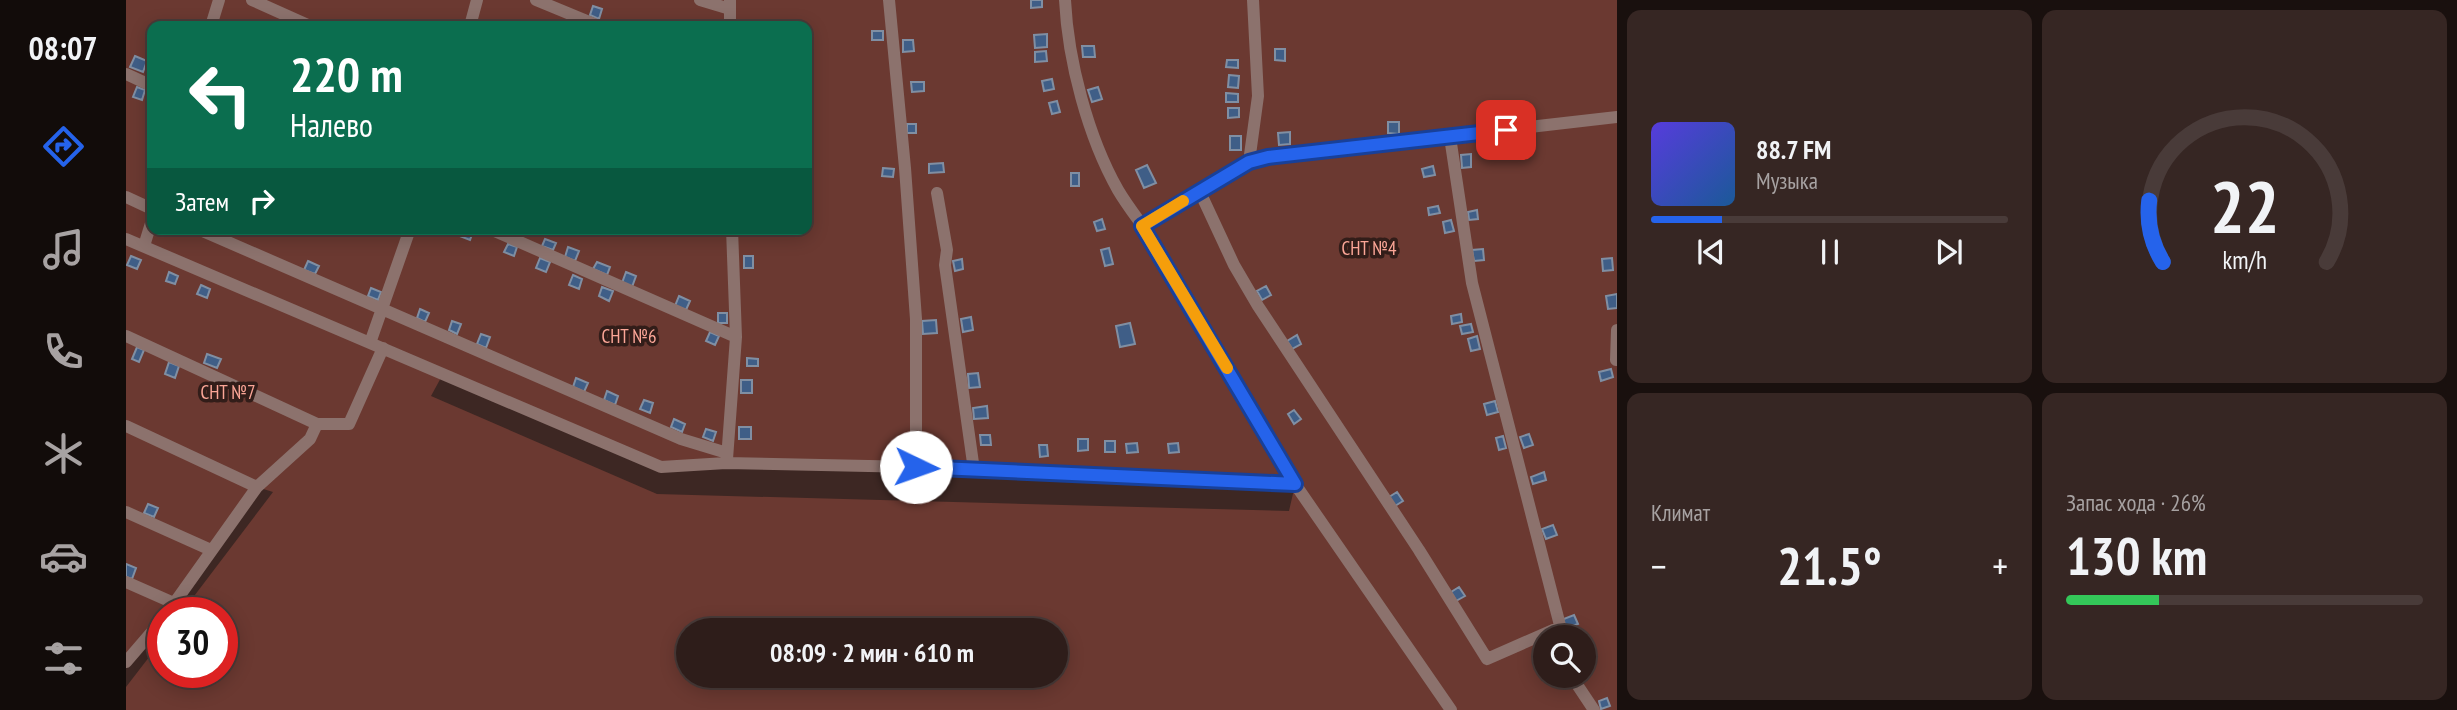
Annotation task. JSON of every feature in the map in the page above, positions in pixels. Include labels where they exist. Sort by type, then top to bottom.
[{"type":"street","points":[[213,21],[219,0]]},
{"type":"street","points":[[251,0],[299,21]]},
{"type":"street","points":[[471,21],[477,0]]},
{"type":"street","points":[[536,0],[587,21]]},
{"type":"street","points":[[700,0],[730,5]]},
{"type":"street","points":[[889,0],[916,319],[916,467]]},
{"type":"street","points":[[1065,0],[1074,73],[1090,122],[1118,189],[1295,484],[1451,710]]},
{"type":"street","points":[[1249,162],[1258,96],[1253,0]]},
{"type":"street","points":[[126,74],[147,84]]},
{"type":"street","points":[[1142,226],[1249,162],[1268,157],[1617,117]]},
{"type":"street","points":[[1450,137],[1472,283],[1560,625]]},
{"type":"street","points":[[1199,192],[1234,265],[1258,306],[1419,550],[1487,659],[1533,642]]},
{"type":"street","points":[[937,193],[947,250],[944,265],[974,470]]},
{"type":"street","points":[[126,197],[147,207]]},
{"type":"street","points":[[144,246],[147,235]]},
{"type":"street","points":[[212,235],[727,458]]},
{"type":"street","points":[[370,343],[408,235]]},
{"type":"street","points":[[504,235],[736,337]]},
{"type":"street","points":[[727,458],[736,337],[732,235]]},
{"type":"street","points":[[126,239],[661,467],[727,458],[1295,484]]},
{"type":"street","points":[[1616,360],[1617,330]]},
{"type":"street","points":[[126,336],[317,424],[349,424],[383,348]]},
{"type":"street","points":[[179,597],[257,487],[310,439],[317,424]]},
{"type":"street","points":[[126,426],[257,487]]},
{"type":"street","points":[[126,512],[211,550]]},
{"type":"street","points":[[126,582],[153,597]]},
{"type":"street","points":[[126,662],[147,638]]},
{"type":"street","points":[[1579,688],[1594,710]]},
{"type":"green space","points":[[126,0],[1617,0],[1617,710],[126,710],[126,687],[147,660],[147,688],[238,688],[238,597],[193,597],[273,492],[257,487],[175,597],[147,597],[147,634],[126,662]],"holes":[[[443,374],[661,467],[916,467],[1295,485],[1289,511],[657,494],[431,396]]]},
{"type":"building","points":[[1031,0],[1042,0],[1042,7],[1031,8]]},
{"type":"building","points":[[593,6],[602,9],[599,19],[590,15]]},
{"type":"building","points":[[872,31],[883,31],[883,40],[872,40]]},
{"type":"building","points":[[1047,34],[1047,47],[1035,48],[1034,35]]},
{"type":"building","points":[[903,40],[913,40],[914,51],[903,52]]},
{"type":"building","points":[[1082,46],[1094,46],[1095,57],[1083,57]]},
{"type":"building","points":[[1275,49],[1285,49],[1285,61],[1275,60]]},
{"type":"building","points":[[1046,51],[1047,61],[1035,62],[1035,52]]},
{"type":"building","points":[[135,56],[147,61],[143,72],[130,67]]},
{"type":"building","points":[[1227,60],[1238,60],[1238,68],[1226,67]]},
{"type":"building","points":[[1229,75],[1239,76],[1238,88],[1228,87]]},
{"type":"building","points":[[1052,79],[1054,89],[1044,91],[1042,81]]},
{"type":"building","points":[[911,82],[924,82],[924,91],[912,92]]},
{"type":"building","points":[[137,87],[145,90],[142,100],[133,97]]},
{"type":"building","points":[[1098,87],[1102,99],[1092,102],[1088,90]]},
{"type":"building","points":[[1226,93],[1238,94],[1238,102],[1226,102]]},
{"type":"building","points":[[1057,101],[1060,112],[1052,114],[1049,103]]},
{"type":"building","points":[[1228,108],[1239,108],[1239,117],[1228,118]]},
{"type":"building","points":[[1388,122],[1399,122],[1399,134],[1388,133]]},
{"type":"building","points":[[907,124],[916,124],[916,133],[907,133]]},
{"type":"building","points":[[1290,132],[1290,144],[1279,145],[1278,133]]},
{"type":"building","points":[[1230,136],[1241,136],[1241,150],[1230,150]]},
{"type":"building","points":[[1471,154],[1471,167],[1462,168],[1461,155]]},
{"type":"building","points":[[943,163],[944,172],[929,173],[929,164]]},
{"type":"building","points":[[1147,165],[1156,183],[1144,188],[1136,170]]},
{"type":"building","points":[[1433,166],[1435,175],[1424,177],[1422,169]]},
{"type":"building","points":[[883,168],[894,169],[893,177],[882,176]]},
{"type":"building","points":[[1071,173],[1079,173],[1079,186],[1071,186]]},
{"type":"building","points":[[1438,206],[1440,213],[1429,215],[1428,208]]},
{"type":"building","points":[[1477,210],[1478,219],[1469,220],[1468,212]]},
{"type":"building","points":[[1102,219],[1105,229],[1097,231],[1094,222]]},
{"type":"building","points":[[1451,220],[1454,231],[1445,233],[1443,222]]},
{"type":"building","points":[[457,235],[472,235],[470,240]]},
{"type":"building","points":[[545,239],[556,243],[553,250],[542,246]]},
{"type":"building","points":[[508,244],[517,247],[514,256],[504,252]]},
{"type":"building","points":[[568,247],[579,251],[575,261],[565,257]]},
{"type":"building","points":[[1109,248],[1113,264],[1105,266],[1101,250]]},
{"type":"building","points":[[1483,249],[1484,260],[1474,261],[1472,250]]},
{"type":"building","points":[[131,256],[141,260],[137,269],[127,265]]},
{"type":"building","points":[[744,256],[753,256],[753,268],[744,268]]},
{"type":"building","points":[[540,258],[550,262],[546,272],[536,268]]},
{"type":"building","points":[[1612,258],[1613,270],[1603,271],[1602,259]]},
{"type":"building","points":[[962,259],[963,269],[955,271],[953,261]]},
{"type":"building","points":[[308,261],[319,266],[315,274],[304,270]]},
{"type":"building","points":[[597,262],[610,267],[607,275],[593,269]]},
{"type":"building","points":[[169,272],[178,276],[175,284],[166,281]]},
{"type":"building","points":[[626,272],[636,276],[632,287],[622,283]]},
{"type":"building","points":[[573,275],[582,279],[579,289],[569,285]]},
{"type":"building","points":[[201,285],[210,289],[207,298],[197,294]]},
{"type":"building","points":[[1266,286],[1271,295],[1262,300],[1257,291]]},
{"type":"building","points":[[602,287],[613,291],[609,301],[599,296]]},
{"type":"building","points":[[371,288],[381,292],[378,300],[368,296]]},
{"type":"building","points":[[1617,294],[1617,308],[1608,309],[1606,296]]},
{"type":"building","points":[[679,296],[690,301],[686,310],[675,306]]},
{"type":"building","points":[[420,309],[429,313],[425,322],[417,318]]},
{"type":"building","points":[[718,313],[727,313],[727,323],[718,323]]},
{"type":"building","points":[[1461,314],[1462,322],[1452,324],[1451,316]]},
{"type":"building","points":[[971,317],[973,330],[963,332],[961,319]]},
{"type":"building","points":[[936,320],[937,333],[923,334],[922,321]]},
{"type":"building","points":[[452,321],[461,324],[457,334],[449,330]]},
{"type":"building","points":[[1130,323],[1135,344],[1120,347],[1116,326]]},
{"type":"building","points":[[1471,324],[1473,332],[1462,334],[1460,326]]},
{"type":"building","points":[[710,332],[719,336],[715,345],[706,341]]},
{"type":"building","points":[[481,334],[490,337],[486,348],[477,344]]},
{"type":"building","points":[[1297,335],[1301,344],[1292,349],[1287,341]]},
{"type":"building","points":[[1477,336],[1480,349],[1471,351],[1468,339]]},
{"type":"building","points":[[137,347],[144,350],[139,362],[132,359]]},
{"type":"building","points":[[207,354],[221,359],[217,368],[204,363]]},
{"type":"building","points":[[747,358],[758,359],[758,366],[747,366]]},
{"type":"building","points":[[169,362],[179,366],[175,378],[165,374]]},
{"type":"building","points":[[1611,369],[1613,377],[1601,381],[1599,372]]},
{"type":"building","points":[[978,373],[980,387],[969,388],[968,374]]},
{"type":"building","points":[[576,378],[588,383],[584,392],[573,387]]},
{"type":"building","points":[[741,380],[752,380],[752,393],[741,393]]},
{"type":"building","points":[[607,391],[618,396],[615,405],[604,400]]},
{"type":"building","points":[[644,400],[653,403],[650,413],[640,409]]},
{"type":"building","points":[[1495,401],[1498,412],[1487,415],[1484,404]]},
{"type":"building","points":[[987,406],[988,418],[974,419],[973,408]]},
{"type":"building","points":[[1294,410],[1301,419],[1294,424],[1288,414]]},
{"type":"building","points":[[674,419],[685,424],[682,432],[671,427]]},
{"type":"building","points":[[739,427],[751,427],[751,439],[739,439]]},
{"type":"building","points":[[706,429],[716,432],[713,441],[703,437]]},
{"type":"building","points":[[1529,434],[1533,445],[1524,448],[1520,437]]},
{"type":"building","points":[[980,435],[990,435],[991,445],[981,445]]},
{"type":"building","points":[[1503,436],[1506,448],[1499,450],[1496,438]]},
{"type":"building","points":[[1078,439],[1088,439],[1088,450],[1078,451]]},
{"type":"building","points":[[1105,441],[1115,441],[1115,452],[1105,452]]},
{"type":"building","points":[[1137,443],[1138,452],[1127,453],[1126,444]]},
{"type":"building","points":[[1178,443],[1179,452],[1169,453],[1168,444]]},
{"type":"building","points":[[1039,445],[1047,445],[1048,456],[1040,457]]},
{"type":"building","points":[[1544,472],[1546,480],[1533,484],[1531,477]]},
{"type":"building","points":[[1397,492],[1403,501],[1395,506],[1389,497]]},
{"type":"building","points":[[148,504],[158,508],[154,517],[144,513]]},
{"type":"building","points":[[1553,525],[1557,535],[1546,539],[1542,529]]},
{"type":"building","points":[[126,564],[136,568],[132,579],[126,577]]},
{"type":"building","points":[[1459,587],[1465,596],[1456,601],[1451,592]]},
{"type":"building","points":[[1574,615],[1578,624],[1563,625],[1561,620]]},
{"type":"building","points":[[1607,698],[1610,706],[1601,709],[1599,701]]},
{"type":"slow traffic","points":[[1183,201],[1142,226],[1227,368]]},
{"type":"route","points":[[916,467],[1295,484],[1142,226],[1249,162],[1268,157],[1506,130]]},
{"type":"park label","name":"СНТ №4","points":[[1369,248]]},
{"type":"park label","name":"СНТ №6","points":[[629,336]]},
{"type":"park label","name":"СНТ №7","points":[[228,392]]}]
